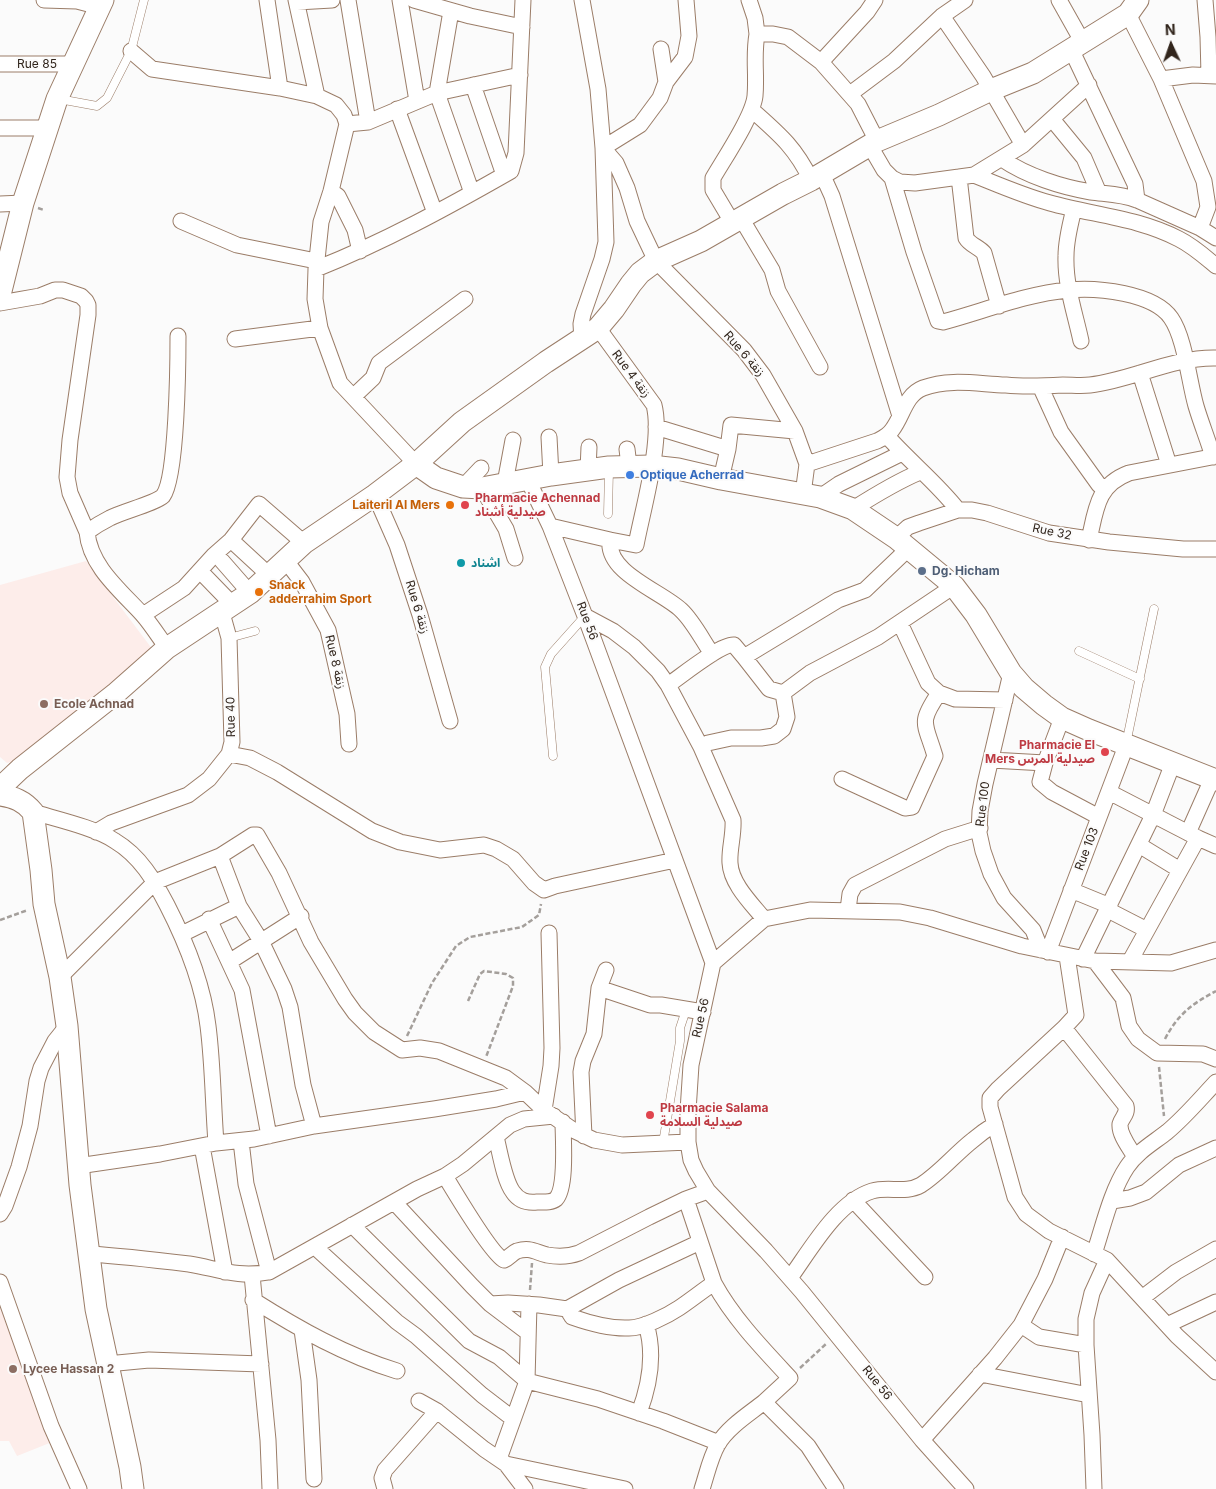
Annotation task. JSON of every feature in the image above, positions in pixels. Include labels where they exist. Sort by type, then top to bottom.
[{"type":"street","points":[[0,295],[23,203],[47,128],[73,64],[102,3],[44,0]]},
{"type":"street","points":[[267,0],[280,88]]},
{"type":"street","points":[[317,96],[296,1],[332,0]]},
{"type":"street","points":[[348,0],[368,122]]},
{"type":"street","points":[[400,0],[417,101]]},
{"type":"street","points":[[414,0],[450,11],[522,27]]},
{"type":"street","points":[[180,221],[237,245],[316,265],[360,251],[436,213],[511,171],[516,153],[523,0]]},
{"type":"street","points":[[582,0],[598,89],[603,148],[606,242],[581,324],[590,334]]},
{"type":"street","points":[[603,148],[640,125],[660,98],[666,82],[685,57],[689,36],[686,0]]},
{"type":"street","points":[[750,0],[757,34],[754,50],[755,96],[752,110],[713,178],[713,190],[772,270],[778,291],[820,368]]},
{"type":"street","points":[[821,62],[867,12],[875,0]]},
{"type":"street","points":[[850,94],[894,61],[944,9],[965,0]]},
{"type":"street","points":[[1059,0],[1089,85],[1135,184],[1137,200]]},
{"type":"street","points":[[1161,79],[1212,75],[1212,37],[1205,0]]},
{"type":"street","points":[[0,788],[20,769],[115,694],[167,648],[250,593],[304,543],[375,496],[416,464],[462,422],[546,362],[590,334],[614,310],[630,284],[656,261],[700,241],[873,144],[1033,72],[1107,28],[1133,7],[1204,181],[1208,207],[1200,228]]},
{"type":"street","points":[[944,9],[1023,145]]},
{"type":"street","points":[[450,11],[437,93],[472,193]]},
{"type":"street","points":[[757,34],[773,34],[788,37],[821,62],[850,94],[866,118],[873,144],[884,170],[892,178],[900,182],[915,183],[967,176],[1002,159],[1023,145],[1089,85]]},
{"type":"street","points":[[662,49],[666,82]]},
{"type":"street","points":[[131,51],[152,69],[280,88],[317,96],[336,106],[344,115],[347,124],[331,192],[321,222],[316,265],[315,299],[320,328],[340,383],[416,464],[436,478],[505,483],[588,470],[622,461],[678,469],[721,479],[812,495],[853,509],[903,543],[954,586],[976,615],[1011,673],[1024,688],[1062,718],[1126,746],[1214,780],[1180,870],[1130,961]]},
{"type":"street","name":"Rue 85","points":[[0,64],[73,64]]},
{"type":"street","points":[[347,124],[368,122],[437,93],[520,75]]},
{"type":"street","points":[[473,85],[504,175]]},
{"type":"street","points":[[398,109],[436,213]]},
{"type":"street","points":[[752,110],[787,142],[832,196],[900,416]]},
{"type":"street","points":[[1052,119],[1084,158],[1099,192]]},
{"type":"street","points":[[0,128],[47,128]]},
{"type":"street","name":"Rue 6 زنقة","points":[[603,148],[619,169],[637,221],[656,261],[744,350],[763,375],[796,432],[807,464],[812,495]]},
{"type":"street","points":[[1002,159],[1014,167],[1054,182],[1127,196],[1200,228],[1216,238]]},
{"type":"street","points":[[967,176],[1048,203],[1123,219],[1150,227],[1178,238],[1216,266]]},
{"type":"street","points":[[967,176],[966,238],[968,242],[981,249],[984,253],[1000,306]]},
{"type":"street","points":[[892,178],[914,252],[937,319],[943,322],[1068,290],[1090,290],[1134,296],[1162,309],[1168,314],[1175,325],[1196,406],[1215,456],[1117,477],[1105,488],[1095,515],[1089,540]]},
{"type":"street","points":[[331,192],[338,196],[355,230],[360,251]]},
{"type":"street","points":[[0,204],[23,203]]},
{"type":"street","points":[[1074,209],[1066,257],[1068,290],[1081,341]]},
{"type":"street","points":[[0,303],[64,290],[81,296],[88,305],[70,440],[67,477],[70,493],[87,532],[91,552],[100,567],[128,601],[143,615],[167,648]]},
{"type":"street","points":[[354,396],[373,378],[379,363],[465,298]]},
{"type":"street","points":[[235,339],[320,328]]},
{"type":"street","name":"Rue 4 زنقة","points":[[590,334],[654,405],[657,416],[651,466],[636,545],[625,570]]},
{"type":"street","points":[[87,532],[110,518],[162,497],[167,489],[175,422],[178,336]]},
{"type":"street","points":[[807,464],[887,436],[892,431],[906,403],[913,395],[920,389],[934,384],[951,381],[1016,386],[1089,385],[1112,381],[1185,360],[1216,358]]},
{"type":"street","points":[[1140,373],[1169,465]]},
{"type":"street","points":[[1040,386],[1053,417],[1067,443],[1099,485],[1105,488]]},
{"type":"street","points":[[721,479],[731,426],[796,432]]},
{"type":"street","points":[[656,427],[728,449]]},
{"type":"street","points":[[550,436],[551,475]]},
{"type":"street","points":[[887,436],[920,472],[943,491],[958,510]]},
{"type":"street","points":[[505,483],[512,440]]},
{"type":"street","points":[[588,470],[589,447]]},
{"type":"street","points":[[812,495],[902,453]]},
{"type":"street","points":[[853,509],[897,482],[920,472]]},
{"type":"street","name":"Rue 56","points":[[528,480],[550,526],[586,616],[713,963],[691,1065],[688,1142],[692,1160],[708,1191],[790,1278],[922,1440],[966,1489]]},
{"type":"street","points":[[476,481],[506,530],[515,558]]},
{"type":"street","name":"Rue 6 زنقة","points":[[375,496],[397,545],[420,615],[450,721]]},
{"type":"street","points":[[143,615],[184,588],[231,540],[259,504],[304,543]]},
{"type":"street","name":"Rue 32","points":[[744,656],[833,603],[865,590],[903,543],[908,527],[958,510],[987,513],[1049,533],[1089,540],[1183,549],[1216,549]]},
{"type":"street","points":[[550,526],[636,545]]},
{"type":"street","points":[[231,540],[270,576]]},
{"type":"street","points":[[610,540],[609,549],[625,570],[650,590],[683,611],[712,654]]},
{"type":"street","points":[[222,561],[250,593]]},
{"type":"street","name":"Rue 8 زنقة","points":[[286,561],[302,582],[328,630],[347,714],[349,744]]},
{"type":"street","points":[[200,571],[228,609]]},
{"type":"street","points":[[783,693],[810,673],[878,638],[954,586]]},
{"type":"street","name":"Rue 40","points":[[96,832],[111,823],[188,795],[209,779],[229,754],[232,742],[228,609]]},
{"type":"street","points":[[586,616],[613,631],[634,647],[658,671],[668,685],[701,747],[733,820],[734,834],[730,864],[735,880],[764,919]]},
{"type":"street","points":[[900,623],[928,683],[939,693],[955,699],[1005,700]]},
{"type":"street","points":[[668,685],[712,654],[731,644],[744,656],[769,689],[783,693]]},
{"type":"street","name":"Rue 100","points":[[1011,673],[980,811],[980,828],[983,851],[991,874],[1004,898],[1033,930],[1044,951]]},
{"type":"street","points":[[701,747],[708,743],[731,738],[774,736],[783,729],[787,717],[783,693]]},
{"type":"street","points":[[842,779],[905,808],[912,807],[935,756],[925,719],[927,712],[939,693]]},
{"type":"street","points":[[1062,718],[1039,780],[1043,786],[1099,817]]},
{"type":"street","name":"Rue 103","points":[[1044,951],[1071,890],[1126,746]]},
{"type":"street","points":[[229,754],[250,758],[277,772],[372,831],[400,842],[440,850],[484,845],[496,849],[513,859],[534,883],[544,890],[675,860]]},
{"type":"street","points":[[991,760],[1044,763]]},
{"type":"street","points":[[1089,960],[1109,908],[1153,815],[1173,763]]},
{"type":"street","points":[[0,775],[20,769]]},
{"type":"street","points":[[1108,792],[1216,846]]},
{"type":"street","points":[[0,795],[18,799],[33,812],[96,832],[114,840],[130,852],[144,866],[155,882],[182,934],[201,994],[208,1025],[209,1145],[225,1272]]},
{"type":"street","points":[[33,812],[44,904],[60,977],[67,1026],[78,1166],[96,1309],[133,1489]]},
{"type":"street","points":[[848,910],[850,894],[855,885],[945,839],[980,828]]},
{"type":"street","points":[[60,977],[155,882],[220,856],[253,835],[258,835],[280,873],[301,916],[311,942],[356,1013],[374,1032],[402,1050],[430,1049],[482,1067],[506,1078],[554,1116],[584,1136],[607,1144],[622,1145],[688,1142]]},
{"type":"street","points":[[1140,844],[1180,870]]},
{"type":"street","points":[[220,856],[239,906],[261,941],[290,1007],[303,1085],[314,1126]]},
{"type":"street","points":[[1071,890],[1109,908],[1147,930]]},
{"type":"street","points":[[182,934],[239,906]]},
{"type":"street","points":[[713,963],[764,919],[810,910],[900,912],[930,918],[1022,946],[1089,960],[1149,963],[1171,962],[1215,954]]},
{"type":"street","points":[[229,962],[301,916]]},
{"type":"street","points":[[210,919],[242,990],[269,1136]]},
{"type":"street","points":[[496,1137],[509,1185],[514,1194],[524,1201],[550,1201],[558,1196],[562,1181],[554,1116],[551,1066],[549,933]]},
{"type":"street","points":[[1066,956],[1076,1013],[1074,1018],[990,1098],[990,1107],[1015,1197],[1026,1214],[1042,1227],[1100,1257],[1191,1350],[1216,1372]]},
{"type":"street","points":[[1089,960],[1124,998],[1129,1026],[1138,1039],[1158,1053],[1203,1054],[1216,1059]]},
{"type":"street","points":[[584,1136],[581,1072],[583,1061],[594,1034],[599,988],[606,970]]},
{"type":"street","points":[[599,988],[650,1005],[703,1012]]},
{"type":"street","points":[[0,1214],[5,1206],[19,1167],[30,1126],[37,1081],[41,1068],[55,1041],[67,1026]]},
{"type":"street","points":[[1064,1028],[1126,1106],[1127,1112],[1121,1121],[1120,1130],[1135,1157]]},
{"type":"street","points":[[1094,1489],[1086,1319],[1112,1201],[1126,1168],[1135,1157],[1177,1123],[1216,1082]]},
{"type":"street","points":[[78,1166],[241,1141],[314,1126],[496,1099],[525,1092]]},
{"type":"street","points":[[89,1254],[190,1264],[225,1272],[252,1275],[270,1272],[417,1189],[445,1176],[463,1164],[504,1129],[524,1119],[554,1116]]},
{"type":"street","points":[[790,1278],[839,1212],[852,1200],[873,1191],[887,1188],[904,1190],[918,1186],[995,1124]]},
{"type":"street","points":[[241,1141],[246,1184],[270,1272]]},
{"type":"street","points":[[1112,1201],[1130,1198],[1146,1192],[1188,1159],[1216,1148]]},
{"type":"street","points":[[445,1176],[499,1257],[506,1260],[515,1251],[533,1249],[546,1255],[555,1256],[579,1254],[630,1226],[686,1199],[708,1191]]},
{"type":"street","points":[[686,1199],[714,1283],[734,1314],[790,1378],[718,1443],[702,1489]]},
{"type":"street","points":[[852,1200],[925,1277]]},
{"type":"street","points":[[394,1203],[490,1304],[527,1332]]},
{"type":"street","points":[[352,1225],[469,1341],[499,1357],[527,1381],[598,1399],[718,1443]]},
{"type":"street","points":[[922,1440],[1011,1339],[1021,1325],[1045,1279],[1062,1237]]},
{"type":"street","points":[[490,1304],[529,1304],[567,1309],[619,1280],[700,1242]]},
{"type":"street","points":[[315,1247],[397,1322],[435,1352],[482,1395],[512,1418]]},
{"type":"street","points":[[1142,1298],[1176,1272],[1216,1249]]},
{"type":"street","points":[[252,1275],[268,1440],[270,1489]]},
{"type":"street","points":[[0,1282],[51,1426],[79,1489]]},
{"type":"street","points":[[567,1309],[572,1317],[609,1326],[630,1328],[646,1324],[679,1308],[714,1283]]},
{"type":"street","points":[[254,1300],[302,1330],[343,1351],[397,1371]]},
{"type":"street","points":[[1167,1325],[1216,1302]]},
{"type":"street","points":[[502,1462],[512,1418],[527,1381],[529,1304]]},
{"type":"street","points":[[639,1413],[648,1385],[651,1358],[650,1340],[646,1324]]},
{"type":"street","points":[[1021,1325],[1039,1337],[1086,1345]]},
{"type":"street","points":[[302,1330],[309,1380],[314,1479]]},
{"type":"street","points":[[107,1364],[149,1360],[261,1364]]},
{"type":"street","points":[[980,1374],[1089,1395]]},
{"type":"street","points":[[419,1401],[437,1411],[502,1462],[525,1489]]},
{"type":"street","points":[[764,1402],[808,1446],[836,1489]]},
{"type":"street","points":[[385,1489],[382,1478],[385,1470],[437,1411]]},
{"type":"street","points":[[502,1462],[625,1489]]},
{"type":"lane","points":[[58,99],[97,106],[107,98],[131,51],[144,0]]},
{"type":"lane","points":[[608,514],[622,461]]},
{"type":"lane","points":[[1126,746],[1154,609]]},
{"type":"lane","points":[[553,756],[545,667],[551,654],[586,616]]},
{"type":"lane","points":[[229,638],[255,631]]},
{"type":"lane","points":[[1080,651],[1140,679]]},
{"type":"lane","points":[[664,1143],[680,1041],[680,1028],[686,1010]]},
{"type":"path","points":[[402,1050],[432,983],[456,946],[470,936],[522,927],[538,915],[544,890]]},
{"type":"path","points":[[0,920],[44,904]]},
{"type":"path","points":[[468,1001],[480,974],[484,971],[506,974],[513,978],[513,986],[482,1067]]},
{"type":"path","points":[[529,1304],[533,1249]]},
{"type":"path","points":[[790,1378],[836,1335]]},
{"type":"shaded area","name":"Ecole Achnad","points":[[86,561],[153,650],[21,759],[7,763],[0,757],[0,585]]},
{"type":"shaded area","name":"Lycee Hassan 2","points":[[0,1298],[52,1442],[17,1456],[9,1441],[0,1441]]},
{"type":"place","name":"Optique Acherrad","points":[[630,475]]},
{"type":"place","name":"Laiteril Al Mers","points":[[450,505]]},
{"type":"place","name":"Pharmacie Achennad صيدلية أشناد","points":[[465,505]]},
{"type":"place","name":"اشناد","points":[[461,563]]},
{"type":"place","name":"Dg. Hicham","points":[[922,571]]},
{"type":"place","name":"Snack adderrahim Sport","points":[[259,592]]},
{"type":"place","name":"Ecole Achnad","points":[[44,704]]},
{"type":"place","name":"Pharmacie El Mers صيدلية المرس","points":[[1105,752]]},
{"type":"place","name":"Pharmacie Salama صيدلية السلامة","points":[[650,1115]]},
{"type":"place","name":"Lycee Hassan 2","points":[[13,1369]]}]
